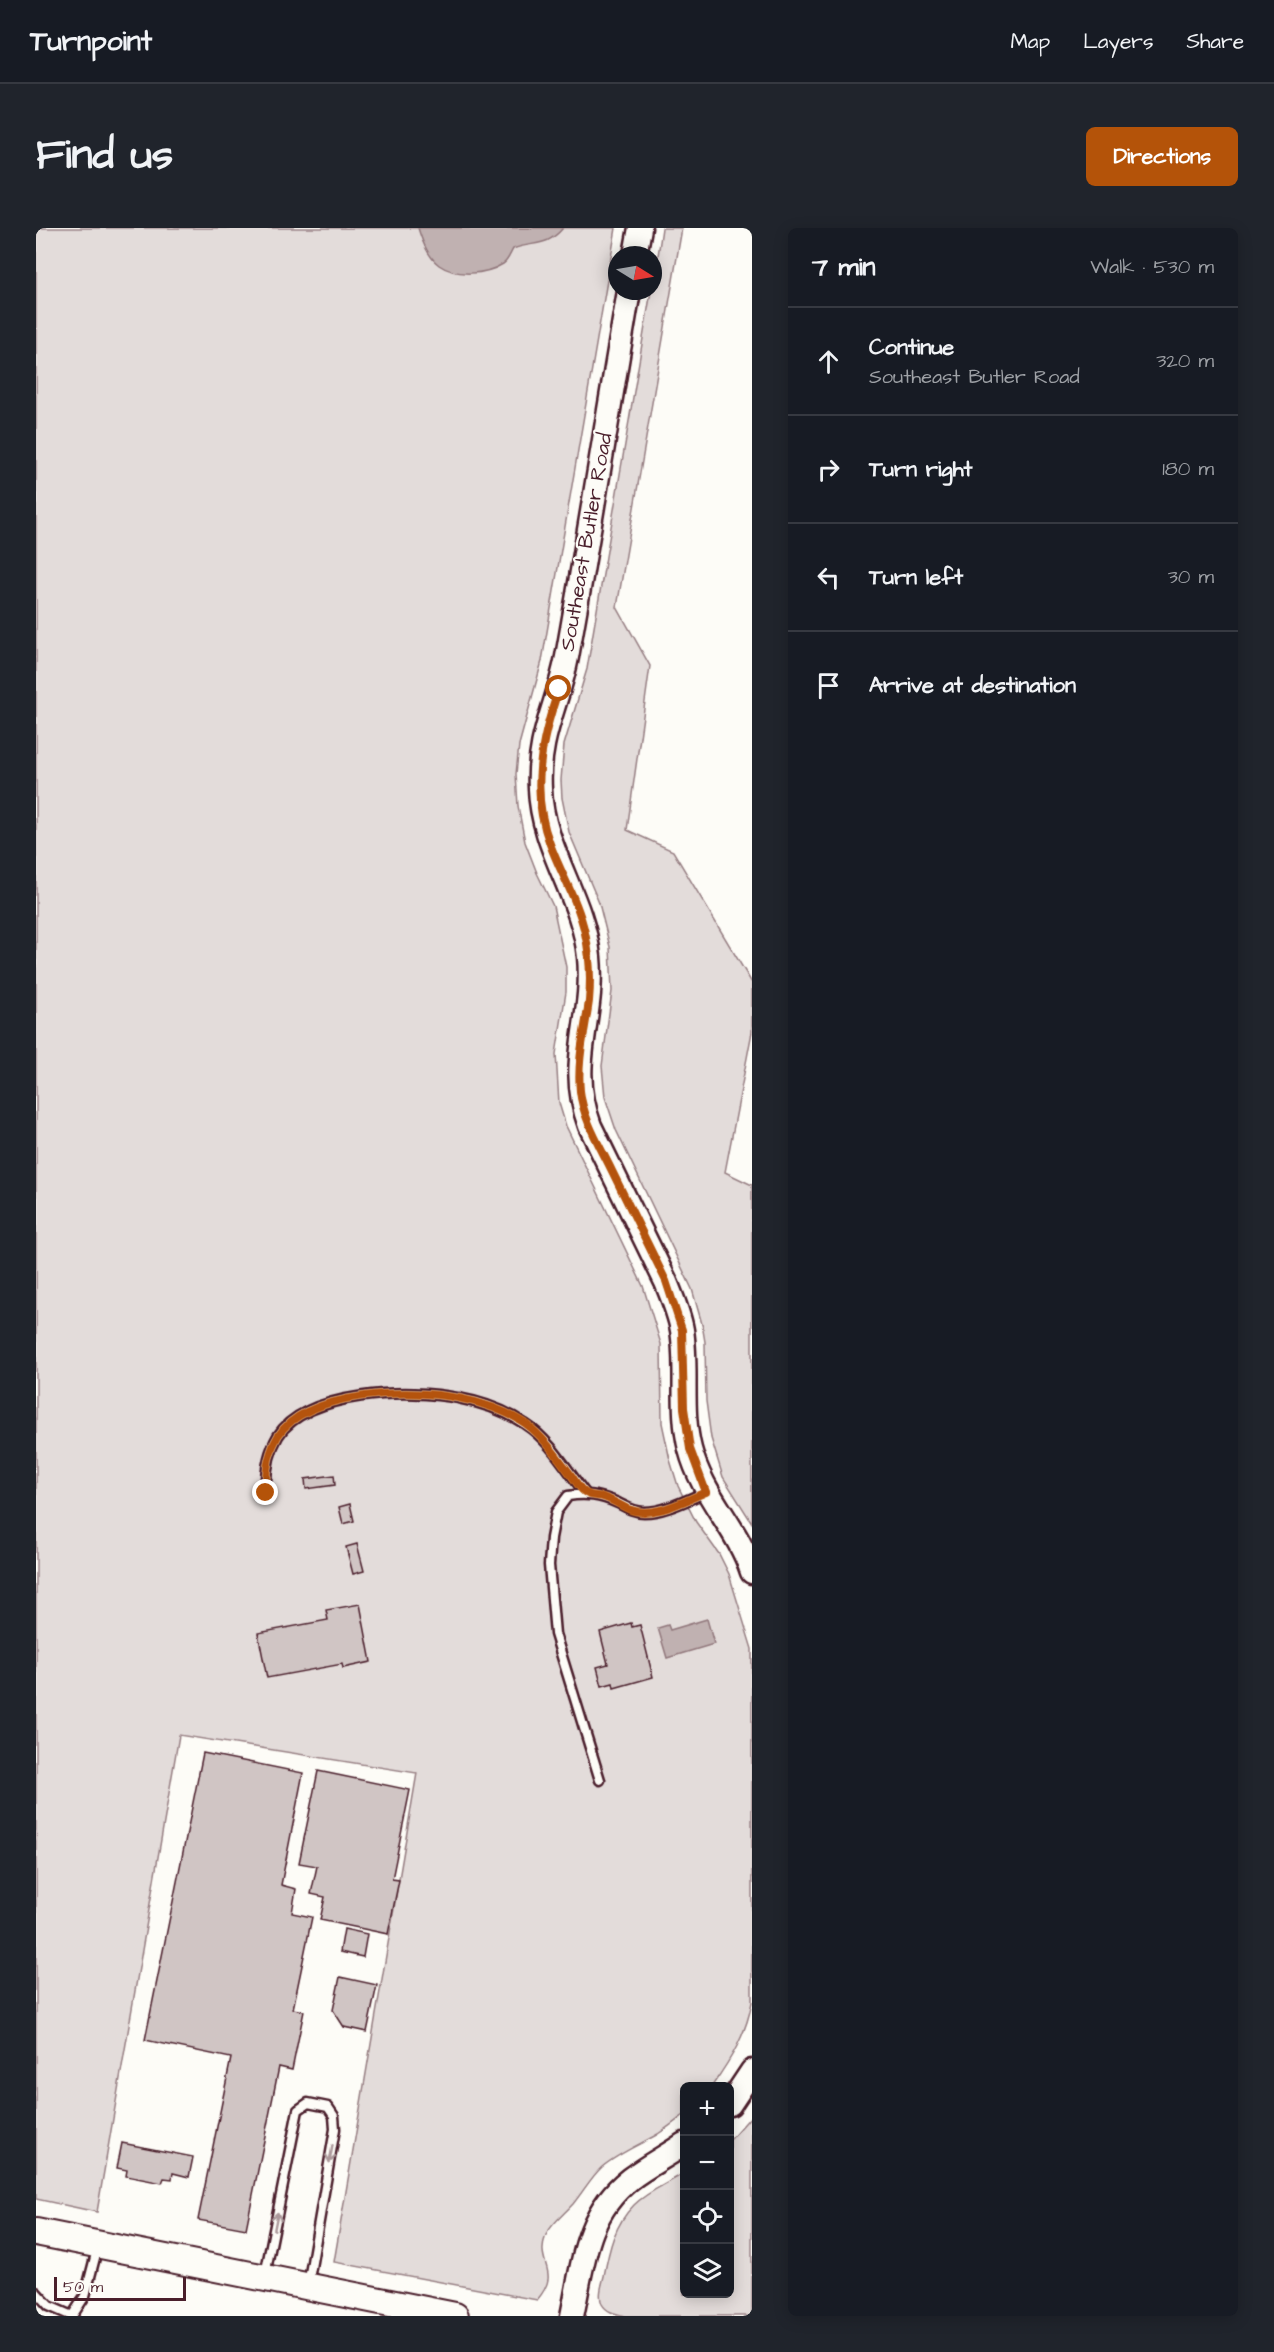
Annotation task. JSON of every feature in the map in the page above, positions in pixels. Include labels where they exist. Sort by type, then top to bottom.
[{"type":"main road","points":[[637,246],[640,228]]},
{"type":"main road","name":"Southeast Butler Road","points":[[627,300],[565,668],[542,747],[540,792],[542,816],[549,842],[580,911],[589,955],[589,999],[580,1050],[579,1072],[584,1108],[666,1281],[676,1308],[682,1330],[686,1427],[690,1449],[706,1492],[740,1546],[752,1572]]},
{"type":"main road","points":[[734,2097],[752,2071]]},
{"type":"main road","points":[[572,2316],[589,2234],[605,2206],[614,2193],[630,2179],[680,2147]]},
{"type":"main road","points":[[36,2232],[455,2316]]},
{"type":"lane","points":[[266,1493],[265,1478],[270,1456],[279,1435],[294,1420],[317,1407],[343,1399],[375,1394],[420,1394],[457,1397],[490,1407],[526,1424],[548,1445],[585,1493]]},
{"type":"lane","points":[[600,1780],[555,1634],[549,1565],[556,1512],[568,1496],[585,1493],[644,1512],[663,1509],[706,1492]]},
{"type":"lane","points":[[265,2278],[298,2109],[308,2103],[328,2107],[334,2116],[335,2129],[308,2287]]},
{"type":"lane","points":[[36,2292],[49,2306],[72,2316],[85,2296],[98,2246]]},
{"type":"shaded area","points":[[36,228],[616,228],[613,246],[608,246],[608,275],[542,661],[519,745],[516,774],[518,806],[525,842],[553,906],[566,967],[566,992],[556,1054],[559,1103],[566,1126],[643,1286],[661,1344],[662,1423],[670,1460],[678,1486],[696,1522],[719,1554],[729,1574],[752,1649],[752,2002],[746,2025],[737,2046],[715,2082],[680,2082],[680,2118],[658,2134],[622,2153],[602,2167],[573,2204],[551,2227],[543,2245],[548,2281],[537,2300],[334,2262],[417,1773],[179,1735],[97,2212],[36,2199]]},
{"type":"shaded area","points":[[418,228],[563,228],[551,239],[513,249],[506,261],[496,268],[462,273],[446,269],[435,262]]},
{"type":"shaded area","points":[[662,228],[682,228],[617,607],[650,666],[627,830],[673,851],[752,983],[752,1032],[725,1172],[752,1185],[752,1523],[723,1477],[711,1438],[706,1401],[705,1342],[692,1289],[616,1130],[605,1097],[602,1066],[612,991],[610,947],[599,903],[569,832],[562,798],[564,745],[587,669],[649,300],[662,300],[662,246],[659,246]]},
{"type":"shaded area","points":[[707,1619],[714,1644],[667,1658],[658,1628],[668,1625],[670,1630]]},
{"type":"shaded area","points":[[752,2115],[752,2316],[626,2316],[612,2313],[602,2304],[600,2297],[610,2247],[617,2229],[639,2200],[680,2175],[680,2298],[734,2298],[734,2135]]},
{"type":"building","points":[[334,1475],[335,1485],[306,1489],[305,1479]]},
{"type":"building","points":[[350,1504],[354,1521],[343,1524],[339,1507]]},
{"type":"building","points":[[357,1544],[364,1571],[353,1574],[346,1547]]},
{"type":"building","points":[[360,1604],[371,1662],[343,1668],[342,1664],[267,1678],[258,1633],[328,1620],[326,1610]]},
{"type":"building","points":[[631,1623],[632,1627],[640,1625],[653,1677],[614,1688],[613,1683],[602,1686],[597,1667],[608,1664],[600,1632]]},
{"type":"building","points":[[203,1753],[303,1773],[281,1885],[296,1889],[292,1913],[312,1917],[293,2009],[304,2011],[292,2070],[279,2067],[246,2229],[198,2220],[231,2058],[145,2040]]},
{"type":"building","points":[[318,1771],[410,1790],[392,1879],[399,1880],[388,1934],[320,1920],[325,1897],[311,1894],[317,1866],[299,1863]]},
{"type":"building","points":[[344,1929],[367,1934],[363,1957],[340,1952]]},
{"type":"building","points":[[340,1977],[377,1985],[367,2032],[344,2027],[333,2010]]},
{"type":"building","points":[[122,2143],[193,2157],[189,2177],[173,2173],[172,2179],[164,2178],[162,2183],[126,2176],[127,2170],[117,2168]]},
{"type":"route","points":[[266,1493],[265,1478],[270,1456],[279,1435],[294,1420],[317,1407],[343,1399],[375,1394],[457,1397],[490,1407],[526,1424],[548,1445],[585,1493],[602,1497],[629,1509],[644,1512],[663,1509],[706,1492],[690,1449],[686,1427],[682,1330],[676,1308],[666,1281],[590,1126],[580,1092],[580,1050],[589,999],[589,955],[580,911],[549,842],[542,816],[540,792],[539,769],[542,747],[559,689]]}]
